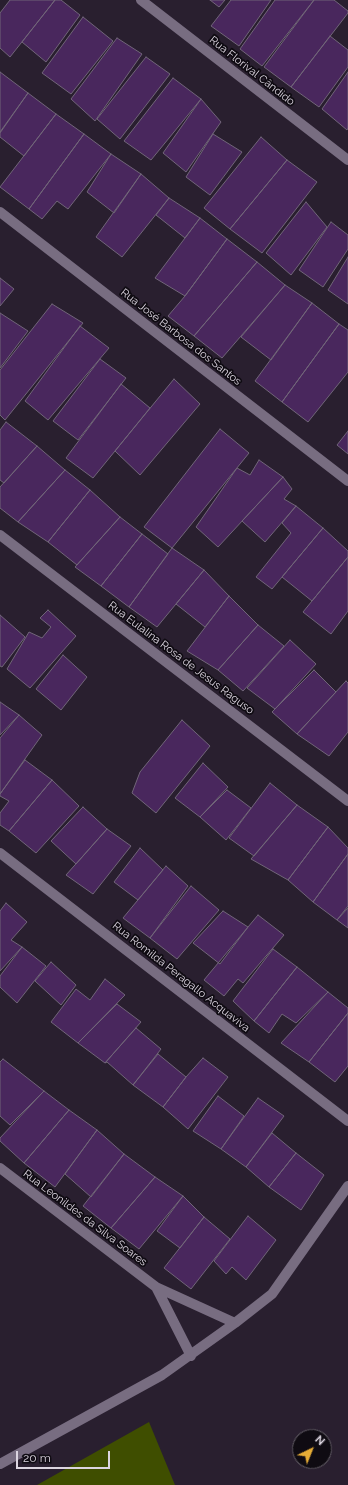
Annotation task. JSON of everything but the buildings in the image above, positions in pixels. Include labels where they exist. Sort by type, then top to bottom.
[{"type":"street","name":"Rua Florival Cândido","points":[[141,0],[348,160]]},
{"type":"street","name":"Rua José Barbosa dos Santos","points":[[0,212],[348,481]]},
{"type":"street","name":"Rua Eulalina Rosa de Jesus Raguso","points":[[0,535],[348,801]]},
{"type":"street","name":"Rua Romilda Peragallo Acquaviva","points":[[0,853],[348,1121]]},
{"type":"street","name":"Rua Leonildes da Silva Soares","points":[[0,1168],[156,1287],[235,1323]]},
{"type":"street","points":[[0,1464],[162,1375],[191,1356],[272,1294],[348,1186]]},
{"type":"street","name":"Rua Leonildes da Silva Soares","points":[[156,1287],[191,1356]]},
{"type":"green space","points":[[149,1422],[175,1485],[37,1485]]}]
